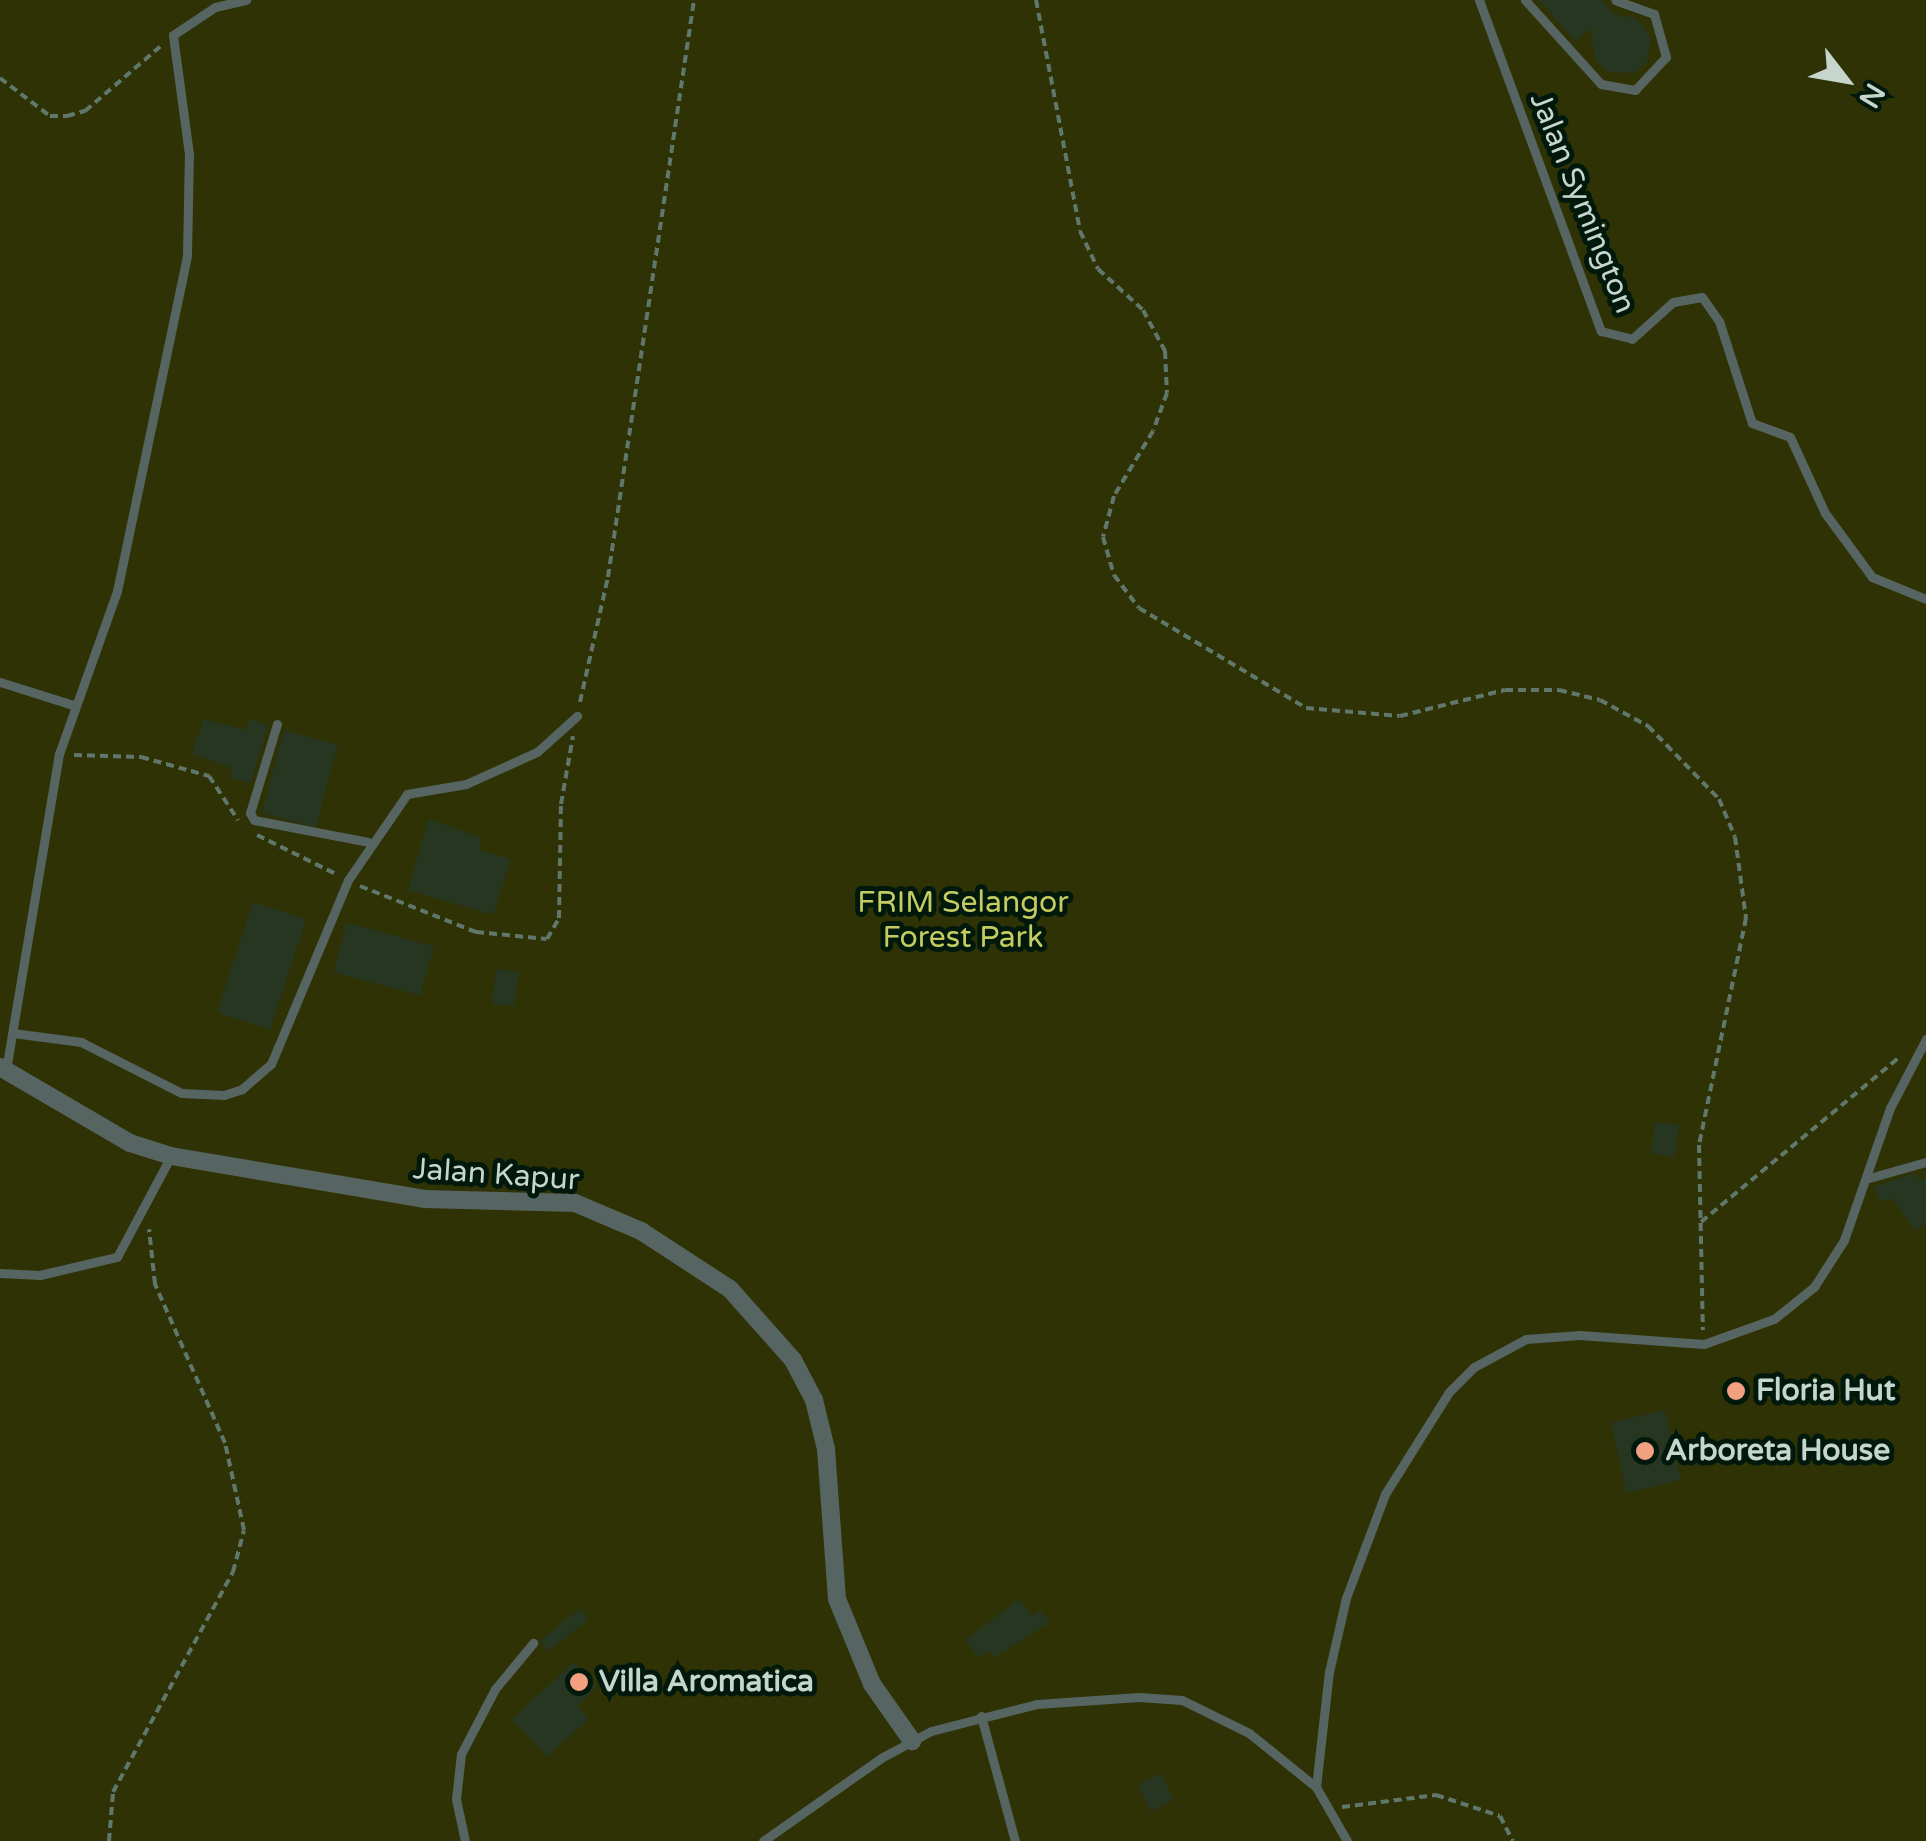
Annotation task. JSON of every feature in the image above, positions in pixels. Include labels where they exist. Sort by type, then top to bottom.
[{"type":"street","name":"Jalan Kapur","points":[[3,1068],[130,1143],[171,1156],[424,1199],[575,1203],[641,1232],[730,1289],[792,1360],[814,1400],[826,1449],[829,1556],[837,1599],[872,1684],[912,1741]]},
{"type":"lane","points":[[3,1068],[13,1034],[60,754],[73,704],[117,591],[187,255],[189,154],[173,35],[215,7],[246,0]]},
{"type":"lane","name":"Jalan Symington","points":[[1480,0],[1601,331],[1632,339],[1673,302],[1702,297],[1718,321],[1752,423],[1790,437],[1825,514],[1872,577],[1926,599]]},
{"type":"lane","name":"Jalan Symington","points":[[1526,0],[1601,84],[1635,90],[1666,56],[1654,14],[1615,0]]},
{"type":"lane","points":[[0,682],[73,704]]},
{"type":"lane","points":[[13,1034],[81,1042],[181,1093],[224,1095],[258,1079],[278,1051],[348,880],[368,842],[408,794],[466,784],[536,752],[577,716]]},
{"type":"lane","points":[[278,724],[250,813],[254,820],[368,842]]},
{"type":"lane","points":[[1316,1787],[1329,1672],[1346,1598],[1385,1494],[1449,1392],[1498,1351],[1551,1334],[1704,1344],[1774,1320],[1814,1287],[1844,1240],[1869,1178],[1890,1108],[1925,1040]]},
{"type":"lane","points":[[0,1273],[40,1275],[109,1262],[128,1246],[171,1156]]},
{"type":"lane","points":[[1869,1178],[1926,1162]]},
{"type":"lane","points":[[465,1841],[456,1799],[461,1754],[495,1690],[532,1643]]},
{"type":"lane","points":[[763,1841],[912,1741],[981,1716],[1085,1699],[1182,1700],[1249,1733],[1316,1787],[1347,1841]]},
{"type":"lane","points":[[981,1716],[1015,1841]]},
{"type":"path","points":[[60,754],[141,757],[209,776],[237,818],[262,840],[476,932],[547,939],[559,918],[561,804],[608,577],[694,0]]},
{"type":"path","points":[[1036,0],[1080,231],[1098,269],[1144,310],[1165,350],[1166,393],[1153,431],[1114,496],[1103,536],[1114,575],[1139,608],[1306,708],[1400,716],[1505,690],[1559,690],[1600,700],[1648,726],[1719,799],[1735,837],[1746,918],[1700,1146],[1704,1344]]},
{"type":"path","points":[[0,78],[50,116],[67,116],[85,111],[173,35]]},
{"type":"path","points":[[1701,1222],[1880,1070],[1925,1040]]},
{"type":"path","points":[[110,1841],[113,1792],[233,1572],[244,1530],[224,1443],[155,1284],[147,1205]]},
{"type":"path","points":[[1331,1808],[1436,1795],[1500,1816],[1513,1841]]},
{"type":"green space","name":"FRIM Selangor Forest Park","points":[[0,0],[1926,0],[1926,1841],[0,1841]]},
{"type":"building","points":[[1539,0],[1602,0],[1615,15],[1636,18],[1651,38],[1647,62],[1634,73],[1609,72],[1596,61],[1590,28],[1575,41]]},
{"type":"building","points":[[203,719],[245,730],[249,719],[268,725],[251,783],[229,778],[232,768],[192,754]]},
{"type":"building","points":[[284,730],[338,744],[316,828],[262,813]]},
{"type":"building","points":[[428,819],[482,838],[478,850],[511,859],[493,915],[408,890]]},
{"type":"building","points":[[253,902],[306,919],[270,1030],[217,1012]]},
{"type":"building","points":[[347,923],[434,946],[421,996],[334,972]]},
{"type":"building","points":[[496,969],[519,972],[515,1007],[492,1004]]},
{"type":"building","points":[[1655,1122],[1679,1125],[1675,1157],[1651,1154]]},
{"type":"building","points":[[1915,1173],[1920,1181],[1926,1177],[1926,1223],[1915,1231],[1892,1198],[1881,1202],[1873,1187]]},
{"type":"building","name":"Floria Hut","points":[[1742,1379],[1749,1398],[1727,1404],[1723,1384]]},
{"type":"building","name":"Arboreta House","points":[[1665,1410],[1681,1480],[1627,1493],[1610,1423]]},
{"type":"building","points":[[1019,1599],[1032,1616],[1040,1610],[1050,1622],[994,1658],[988,1650],[978,1658],[965,1640]]},
{"type":"building","points":[[580,1608],[589,1619],[548,1652],[540,1641]]},
{"type":"building","name":"Villa Aromatica","points":[[574,1662],[597,1687],[577,1706],[589,1719],[547,1757],[512,1719]]},
{"type":"building","points":[[1160,1773],[1174,1799],[1151,1812],[1137,1785]]},
{"type":"place","name":"Floria Hut","points":[[1736,1391]]},
{"type":"place","name":"Arboreta House","points":[[1645,1451]]},
{"type":"place","name":"Villa Aromatica","points":[[579,1682]]}]
